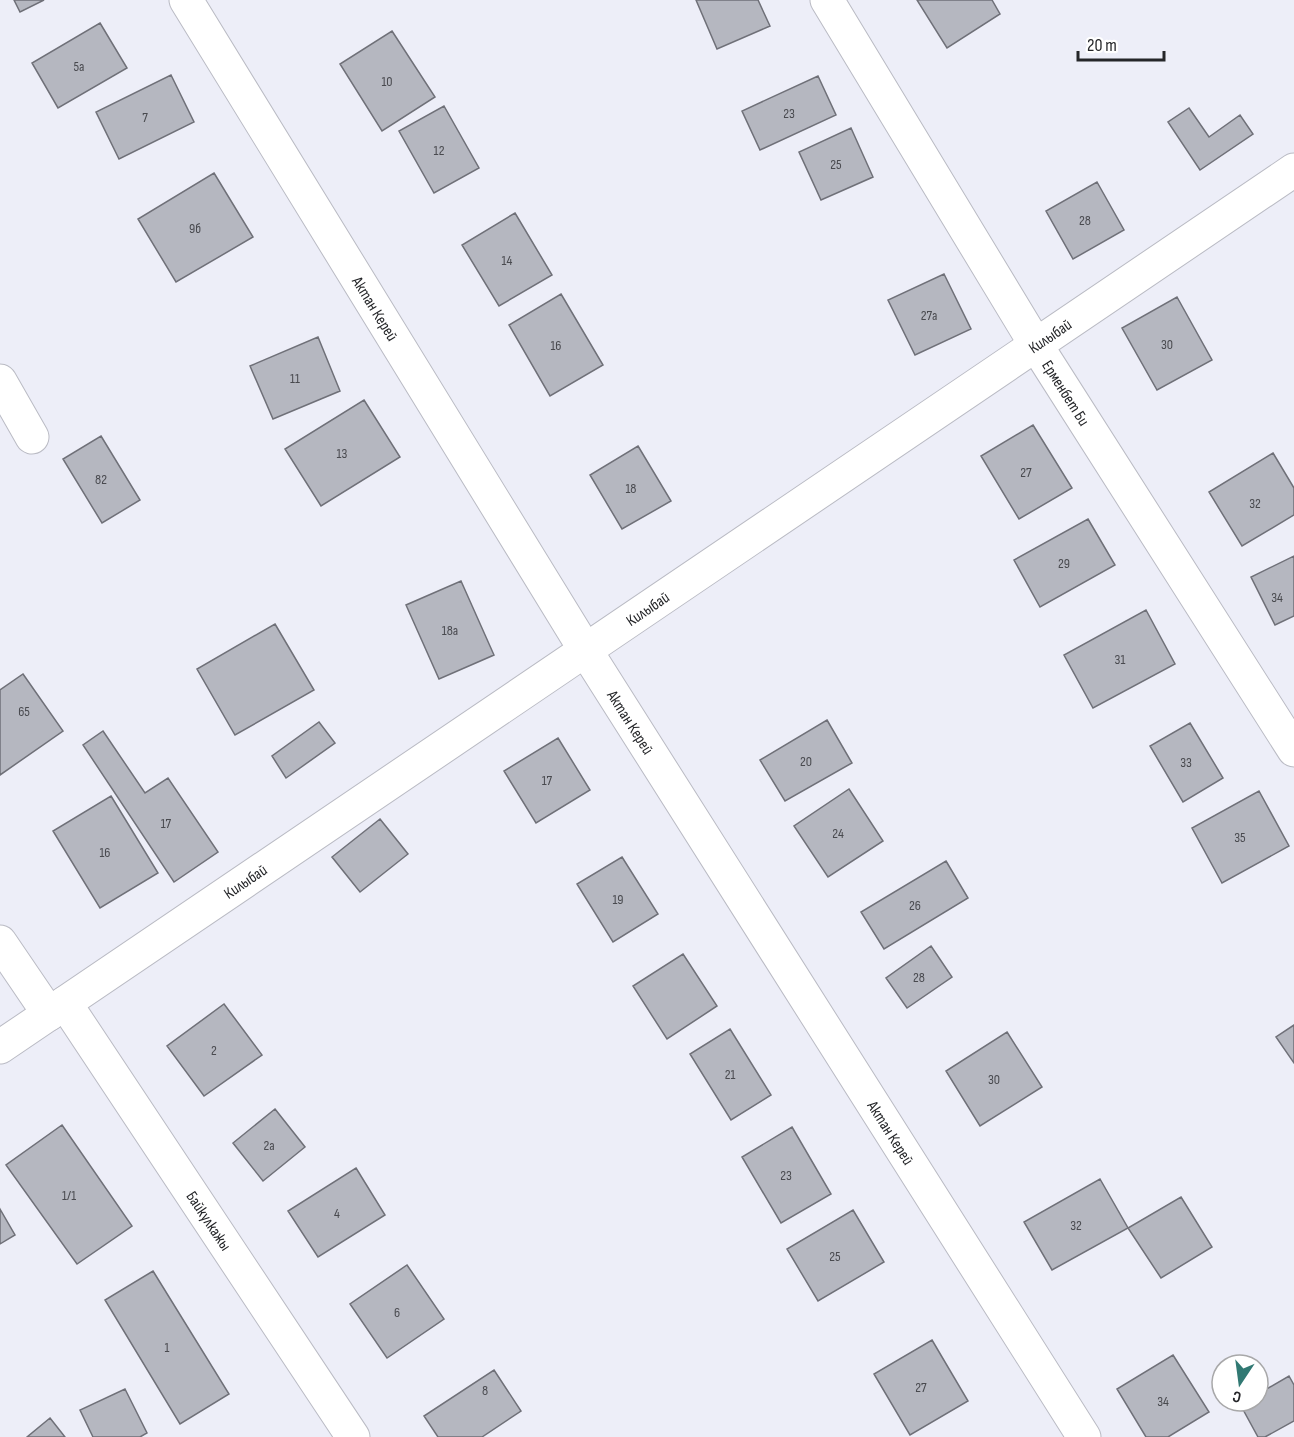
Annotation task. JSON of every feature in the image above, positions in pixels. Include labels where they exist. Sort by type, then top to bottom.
[{"type":"street","name":"Актан Керей","points":[[186,0],[586,651],[1084,1437]]},
{"type":"street","name":"Ерменбет Би","points":[[827,0],[1036,345],[1294,750]]},
{"type":"street","name":"Килыбай","points":[[0,1047],[1294,170]]},
{"type":"street","points":[[0,381],[32,438]]},
{"type":"street","name":"Байкулкажы","points":[[0,942],[57,1009],[353,1437]]},
{"type":"building","points":[[14,0],[44,0],[20,12]]},
{"type":"building","points":[[696,0],[758,0],[770,26],[717,49]]},
{"type":"building","points":[[917,0],[992,0],[1000,14],[947,48]]},
{"type":"building","points":[[100,23],[127,68],[58,108],[32,63]]},
{"type":"building","points":[[392,31],[435,97],[382,131],[340,64]]},
{"type":"building","points":[[171,75],[194,122],[119,159],[96,112]]},
{"type":"building","points":[[818,76],[836,115],[760,150],[742,111]]},
{"type":"building","points":[[444,106],[479,168],[434,193],[399,131]]},
{"type":"building","points":[[1189,108],[1209,137],[1240,115],[1253,134],[1200,170],[1168,122]]},
{"type":"building","points":[[851,128],[873,177],[821,200],[799,152]]},
{"type":"building","points":[[214,173],[253,237],[176,282],[138,219]]},
{"type":"building","points":[[1097,182],[1124,230],[1073,259],[1046,211]]},
{"type":"building","points":[[515,213],[552,275],[499,306],[462,245]]},
{"type":"building","points":[[944,274],[971,329],[915,355],[888,300]]},
{"type":"building","points":[[561,294],[603,365],[550,396],[509,325]]},
{"type":"building","points":[[1177,297],[1212,360],[1157,390],[1122,328]]},
{"type":"building","points":[[318,337],[340,391],[273,419],[250,366]]},
{"type":"building","points":[[364,400],[400,457],[321,506],[285,449]]},
{"type":"building","points":[[1033,425],[1072,488],[1019,519],[981,456]]},
{"type":"building","points":[[101,436],[140,500],[102,523],[63,459]]},
{"type":"building","points":[[638,446],[671,501],[622,529],[590,475]]},
{"type":"building","points":[[1273,453],[1294,488],[1294,515],[1242,546],[1209,492]]},
{"type":"building","points":[[1088,519],[1115,565],[1040,607],[1014,560]]},
{"type":"building","points":[[1294,556],[1294,616],[1275,625],[1251,577]]},
{"type":"building","points":[[461,581],[494,655],[439,679],[406,605]]},
{"type":"building","points":[[1146,610],[1175,664],[1093,708],[1064,655]]},
{"type":"building","points":[[275,624],[314,690],[235,735],[197,669]]},
{"type":"building","points":[[23,674],[63,731],[0,775],[0,690]]},
{"type":"building","points":[[827,720],[852,763],[785,801],[760,760]]},
{"type":"building","points":[[319,722],[335,743],[286,778],[272,756]]},
{"type":"building","points":[[1190,723],[1223,778],[1183,802],[1150,746]]},
{"type":"building","points":[[103,731],[145,793],[168,778],[218,852],[174,882],[83,745]]},
{"type":"building","points":[[558,738],[590,790],[536,823],[504,771]]},
{"type":"building","points":[[849,789],[883,841],[828,877],[794,826]]},
{"type":"building","points":[[1259,791],[1289,846],[1222,883],[1192,828]]},
{"type":"building","points":[[111,796],[158,873],[100,908],[53,831]]},
{"type":"building","points":[[380,819],[408,854],[360,892],[332,857]]},
{"type":"building","points":[[622,857],[658,914],[613,942],[577,884]]},
{"type":"building","points":[[946,861],[968,898],[884,949],[861,912]]},
{"type":"building","points":[[931,946],[952,977],[907,1008],[886,978]]},
{"type":"building","points":[[683,954],[717,1006],[667,1039],[633,986]]},
{"type":"building","points":[[224,1004],[262,1055],[204,1096],[167,1046]]},
{"type":"building","points":[[1294,1025],[1294,1063],[1276,1037]]},
{"type":"building","points":[[730,1029],[771,1095],[731,1120],[690,1054]]},
{"type":"building","points":[[1007,1032],[1042,1087],[980,1126],[946,1071]]},
{"type":"building","points":[[275,1109],[305,1147],[263,1181],[233,1143]]},
{"type":"building","points":[[62,1125],[132,1226],[77,1264],[6,1165]]},
{"type":"building","points":[[792,1127],[831,1194],[781,1223],[742,1157]]},
{"type":"building","points":[[356,1168],[385,1215],[318,1257],[288,1211]]},
{"type":"building","points":[[1100,1179],[1128,1228],[1052,1270],[1024,1222]]},
{"type":"building","points":[[1181,1197],[1212,1247],[1161,1278],[1128,1228]]},
{"type":"building","points":[[0,1209],[15,1235],[0,1244]]},
{"type":"building","points":[[853,1210],[884,1262],[818,1301],[787,1249]]},
{"type":"building","points":[[407,1265],[444,1319],[387,1358],[350,1304]]},
{"type":"building","points":[[153,1271],[229,1394],[180,1424],[105,1300]]},
{"type":"building","points":[[932,1340],[968,1401],[910,1435],[874,1374]]},
{"type":"building","points":[[1173,1355],[1209,1412],[1168,1437],[1146,1437],[1117,1389]]},
{"type":"building","points":[[494,1370],[521,1411],[482,1437],[438,1437],[424,1416]]},
{"type":"building","points":[[1289,1376],[1294,1385],[1294,1421],[1265,1437],[1258,1437],[1245,1413],[1270,1413],[1270,1387]]},
{"type":"building","points":[[125,1389],[147,1433],[140,1437],[93,1437],[80,1410]]},
{"type":"building","points":[[50,1418],[65,1437],[27,1437]]}]
